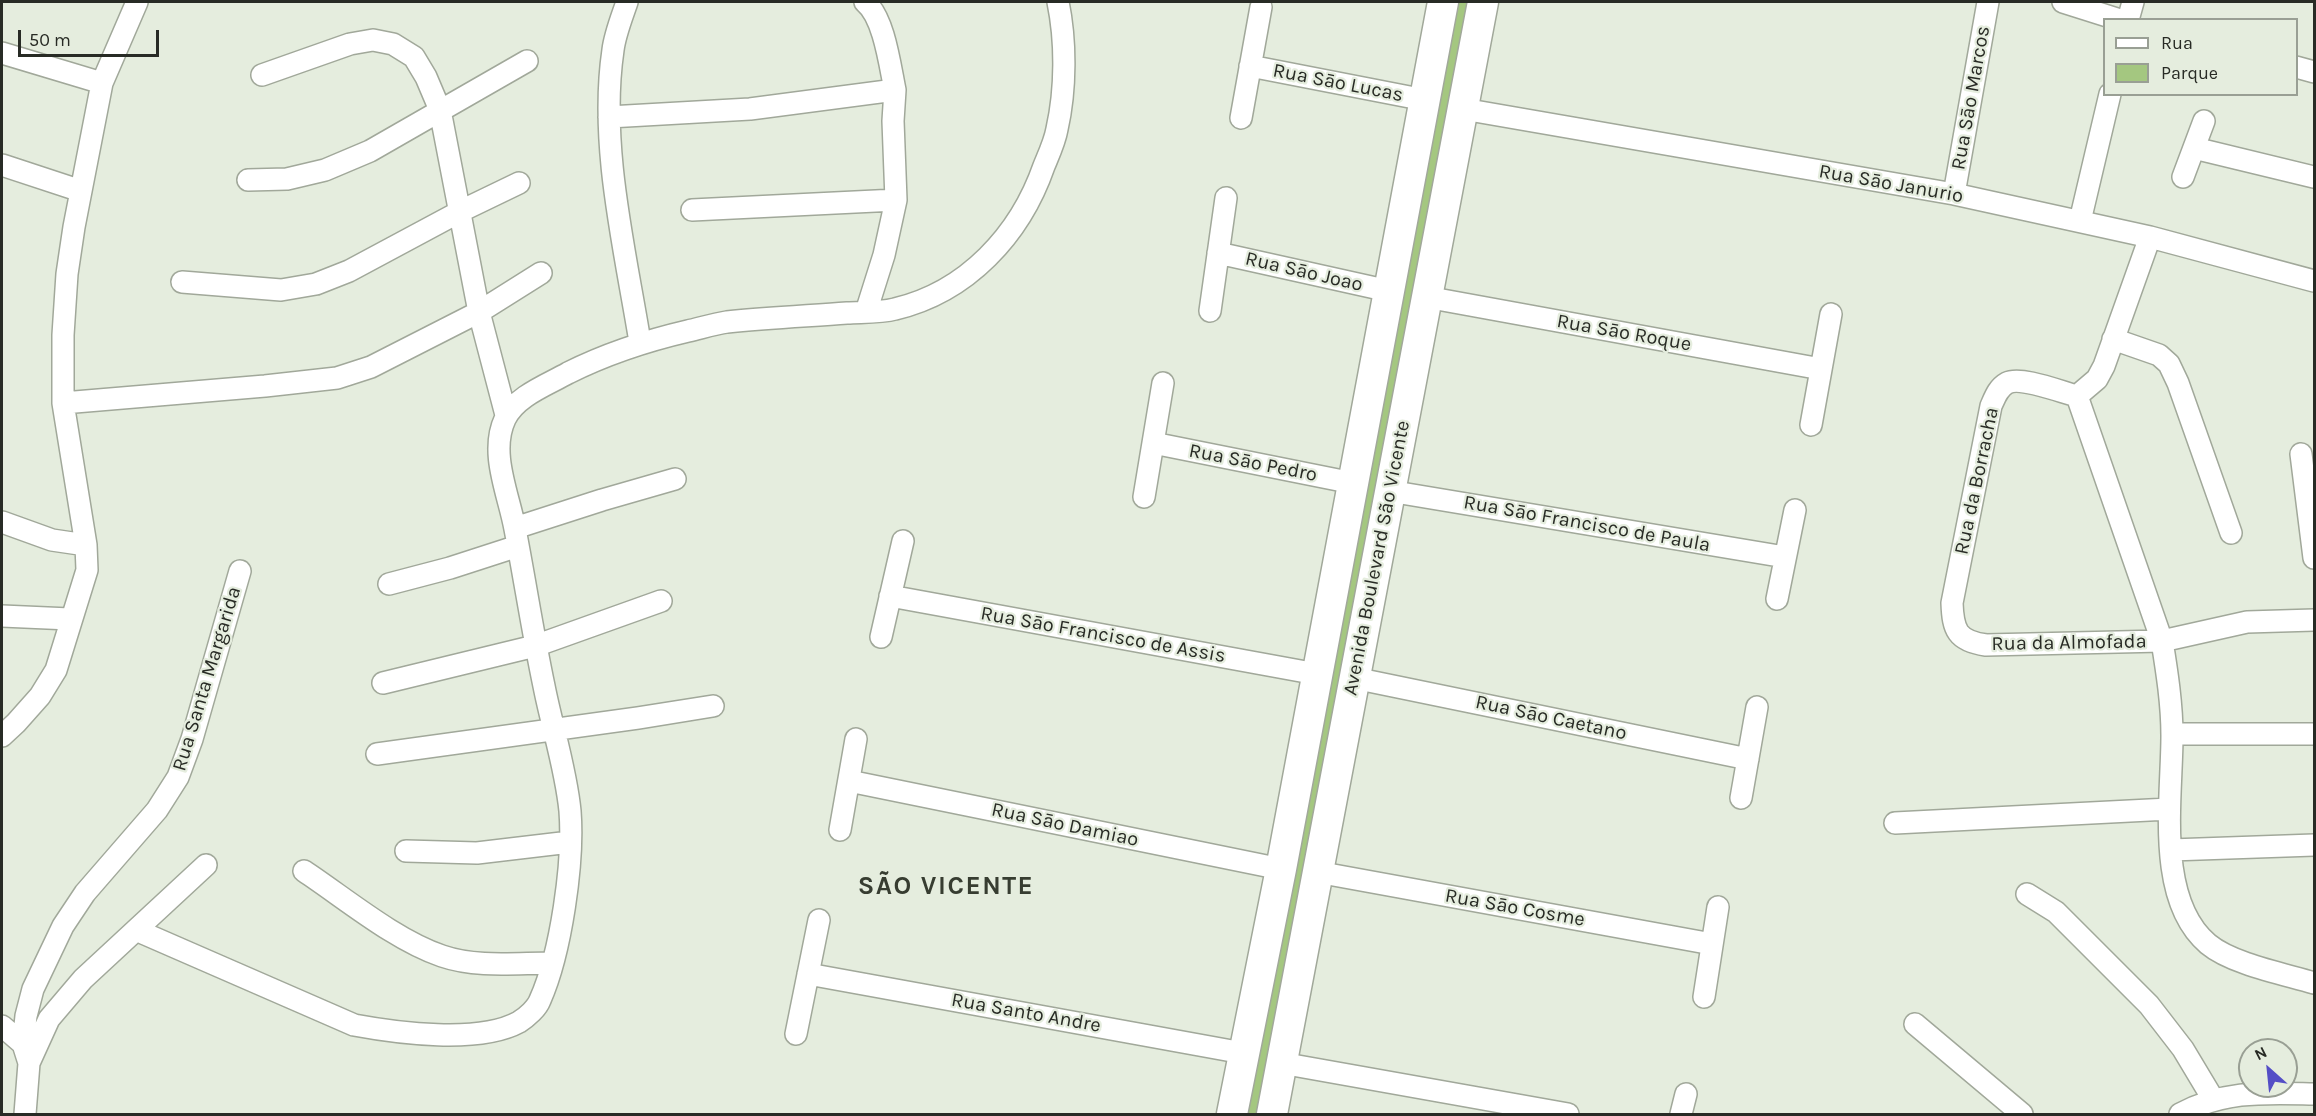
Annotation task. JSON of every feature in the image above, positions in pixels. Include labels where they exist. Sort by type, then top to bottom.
[{"type":"street","points":[[6,727],[40,696],[56,670],[87,570],[86,545],[63,403],[63,335],[67,274],[102,83],[137,2]]},
{"type":"street","points":[[627,2],[613,49],[609,117],[617,198],[640,342]]},
{"type":"street","points":[[865,2],[871,6],[883,36],[895,90],[893,121],[896,200],[884,255],[866,312]]},
{"type":"street","points":[[136,930],[354,1025],[429,1035],[497,1032],[522,1021],[539,1004],[552,963],[564,910],[570,842],[570,810],[535,646],[500,458],[501,430],[506,415],[534,391],[582,366],[640,342],[723,322],[893,310],[936,294],[972,273],[1004,241],[1023,212],[1039,181],[1057,131],[1063,84],[1061,16],[1058,2]]},
{"type":"street","name":"Avenida Boulevard São Vicente","points":[[1232,1114],[1281,869],[1443,2]]},
{"type":"street","name":"Avenida Boulevard São Vicente","points":[[1272,1114],[1483,2]]},
{"type":"street","name":"Rua Sāo Marcos","points":[[1954,194],[1988,2]]},
{"type":"street","points":[[2063,2],[2114,18]]},
{"type":"street","points":[[2129,18],[2133,2]]},
{"type":"street","points":[[1241,118],[1261,7]]},
{"type":"street","points":[[262,75],[350,44],[372,40],[393,44],[414,57],[426,77],[440,110],[479,312],[506,415]]},
{"type":"street","points":[[2,53],[102,83]]},
{"type":"street","points":[[248,180],[287,179],[325,170],[370,151],[527,61]]},
{"type":"street","name":"Rua Sāo Lucas","points":[[1250,66],[1425,100]]},
{"type":"street","points":[[2298,68],[2314,72]]},
{"type":"street","points":[[609,117],[750,109],[895,90]]},
{"type":"street","points":[[2080,221],[2110,96]]},
{"type":"street","name":"Rua Sāo Janurio","points":[[1463,109],[1954,194],[2150,237],[2314,282]]},
{"type":"street","points":[[2183,177],[2204,121]]},
{"type":"street","points":[[2194,148],[2314,177]]},
{"type":"street","points":[[2,165],[81,191]]},
{"type":"street","points":[[182,282],[281,290],[316,285],[350,271],[461,211],[519,183]]},
{"type":"street","points":[[1210,311],[1226,198]]},
{"type":"street","points":[[692,210],[896,200]]},
{"type":"street","points":[[2150,237],[2097,379],[2077,396],[2162,641],[2169,683],[2172,734],[2169,809],[2171,850],[2177,891],[2183,911],[2194,930],[2209,945],[2230,957],[2314,983]]},
{"type":"street","name":"Rua Sāo Joao","points":[[1218,253],[1389,291]]},
{"type":"street","points":[[63,403],[337,378],[371,367],[479,312],[541,273]]},
{"type":"street","name":"Rua Sāo Roque","points":[[1426,297],[1821,369]]},
{"type":"street","points":[[1811,425],[1831,314]]},
{"type":"street","points":[[2113,339],[2159,355],[2169,364],[2231,533]]},
{"type":"street","name":"Rua da Borracha","points":[[1952,620],[1954,591],[1991,406],[1997,391],[2007,383],[2017,380],[2077,396]]},
{"type":"street","points":[[1144,497],[1163,383]]},
{"type":"street","name":"Rua Sāo Pedro","points":[[1153,443],[1353,483]]},
{"type":"street","points":[[2301,454],[2314,558]]},
{"type":"street","points":[[389,584],[450,568],[602,500],[675,479]]},
{"type":"street","name":"Rua Sāo Francisco de Paula","points":[[1389,491],[1785,557]]},
{"type":"street","points":[[1777,599],[1795,510]]},
{"type":"street","points":[[2,522],[52,540],[86,545]]},
{"type":"street","points":[[881,637],[903,541]]},
{"type":"street","name":"Rua Santa Margarida","points":[[25,1114],[26,1016],[33,990],[63,926],[85,893],[157,810],[178,777],[195,728],[240,571]]},
{"type":"street","name":"Rua Sāo Francisco de Assis","points":[[890,596],[1317,674]]},
{"type":"street","points":[[383,683],[535,646],[661,602]]},
{"type":"street","points":[[2,616],[70,619]]},
{"type":"street","name":"Rua da Almofada","points":[[1952,620],[1958,633],[1970,643],[1986,645],[2162,641],[2247,622],[2314,620]]},
{"type":"street","name":"Rua Sāo Caetano","points":[[1354,678],[1748,759]]},
{"type":"street","points":[[377,753],[713,706]]},
{"type":"street","points":[[1741,798],[1757,707]]},
{"type":"street","points":[[2172,734],[2314,734]]},
{"type":"street","points":[[840,830],[856,739]]},
{"type":"street","name":"Rua Sāo Damiao","points":[[849,781],[1281,869]]},
{"type":"street","points":[[1895,823],[2169,809]]},
{"type":"street","points":[[406,851],[477,853],[570,842]]},
{"type":"street","points":[[2171,850],[2314,845]]},
{"type":"street","name":"Rua Santa Margarida","points":[[26,1054],[63,1000],[206,865]]},
{"type":"street","points":[[304,871],[403,938],[442,956],[481,963],[552,963]]},
{"type":"street","name":"Rua Sāo Cosme","points":[[1317,872],[1712,944]]},
{"type":"street","points":[[2026,894],[2056,912],[2149,1005],[2183,1048],[2213,1099]]},
{"type":"street","points":[[1704,997],[1718,907]]},
{"type":"street","points":[[796,1034],[819,920]]},
{"type":"street","name":"Rua Santo Andre","points":[[808,974],[1243,1053]]},
{"type":"street","points":[[1915,1024],[2022,1114]]},
{"type":"street","points":[[2,1026],[26,1054]]},
{"type":"street","points":[[1281,1064],[1568,1114]]},
{"type":"street","points":[[2180,1114],[2213,1099],[2271,1093],[2314,1094]]},
{"type":"green space","points":[[1448,2],[1474,2],[1269,1114],[1237,1114]]},
{"type":"district","name":"SÃO VICENTE","points":[[946,887]]}]
